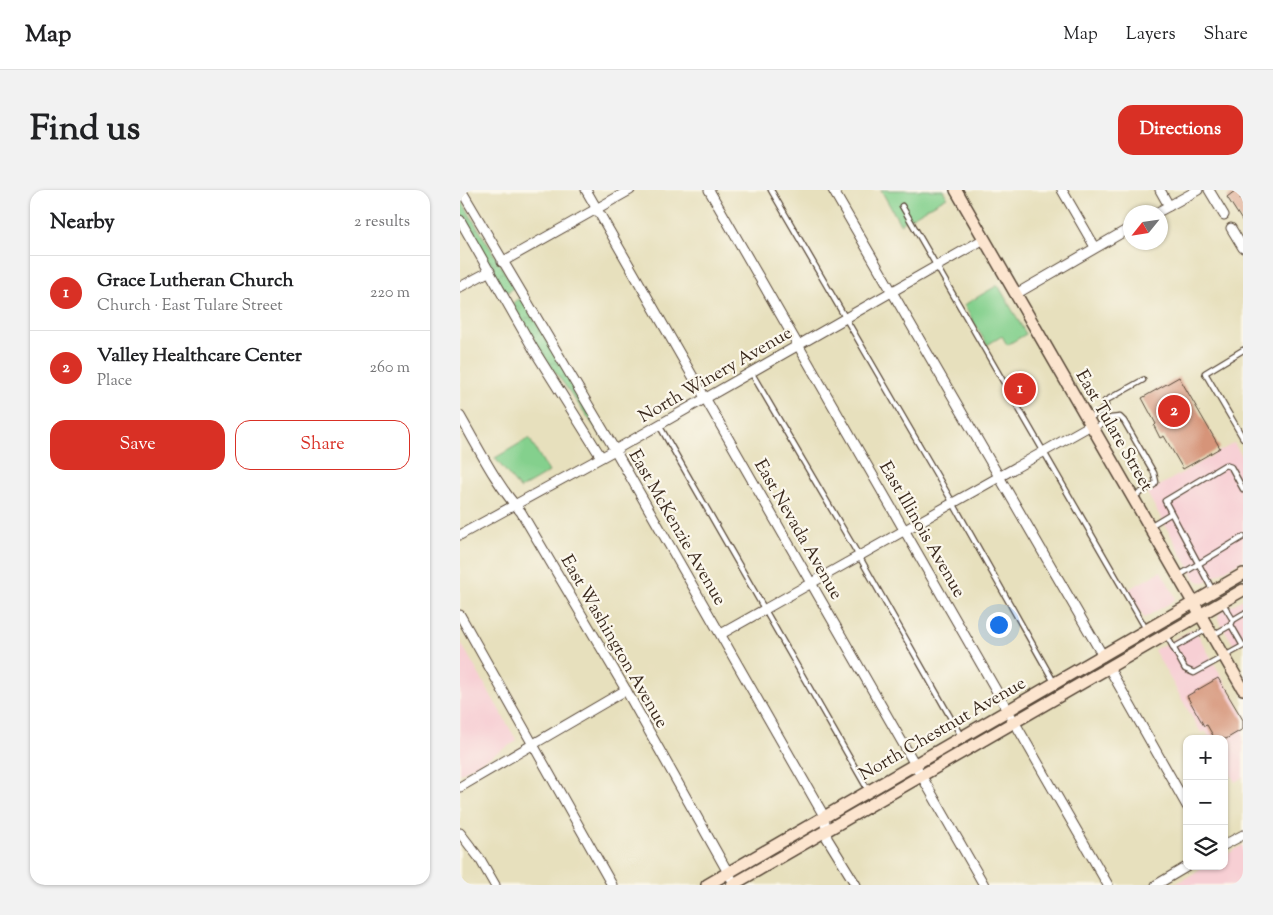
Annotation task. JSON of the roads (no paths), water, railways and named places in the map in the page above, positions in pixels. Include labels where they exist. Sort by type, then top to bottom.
[{"type":"main road","name":"East Tulare Street","points":[[956,190],[1243,689]]},
{"type":"main road","name":"North Chestnut Avenue","points":[[707,885],[1243,574]]},
{"type":"main road","name":"North Chestnut Avenue","points":[[734,885],[1243,590]]},
{"type":"main road","points":[[1062,695],[1070,683],[1101,664],[1103,656]]},
{"type":"street","name":"East McKenzie Avenue","points":[[461,190],[615,450],[721,634],[824,816],[827,838],[856,885]]},
{"type":"street","name":"East Nevada Avenue","points":[[586,190],[984,885]]},
{"type":"street","points":[[502,262],[630,190]]},
{"type":"street","name":"East Illinois Avenue","points":[[709,190],[1108,885]]},
{"type":"street","points":[[833,190],[1103,656]]},
{"type":"street","points":[[1062,190],[1095,247]]},
{"type":"street","points":[[1160,190],[1169,206],[1198,190]]},
{"type":"street","points":[[1209,190],[1224,215]]},
{"type":"street","name":"East McKenzie Avenue","points":[[460,220],[534,350],[601,457]]},
{"type":"street","points":[[1231,228],[1243,248]]},
{"type":"street","points":[[1016,294],[1123,232]]},
{"type":"street","name":"North Winery Avenue","points":[[460,535],[615,450],[984,239]]},
{"type":"street","points":[[460,287],[490,271]]},
{"type":"street","points":[[505,300],[521,290]]},
{"type":"street","name":"East Washington Avenue","points":[[460,416],[496,479],[521,512],[626,690],[734,885]]},
{"type":"street","points":[[721,634],[1091,424]]},
{"type":"street","points":[[460,615],[612,885]]},
{"type":"street","points":[[1109,668],[1183,799]]},
{"type":"street","points":[[460,788],[626,690]]},
{"type":"street","points":[[460,833],[477,854],[495,885]]},
{"type":"street","points":[[1228,843],[1243,835]]},
{"type":"street","points":[[1156,885],[1183,869]]},
{"type":"lane","points":[[771,190],[1055,683]]},
{"type":"lane","points":[[902,206],[1147,631]]},
{"type":"lane","points":[[1243,352],[1205,373],[1243,438]]},
{"type":"lane","points":[[751,372],[962,737]]},
{"type":"lane","points":[[1091,424],[1106,406],[1105,401],[1143,380]]},
{"type":"lane","points":[[1091,424],[1120,417],[1154,473],[1156,482],[1154,485],[1133,497]]},
{"type":"lane","points":[[659,425],[766,609],[868,791]]},
{"type":"lane","points":[[1214,592],[1170,514],[1165,504],[1166,500],[1225,465],[1230,467],[1243,489]]},
{"type":"lane","points":[[1150,526],[1170,514]]},
{"type":"lane","points":[[1179,576],[1243,537]]},
{"type":"lane","points":[[1166,634],[1185,669],[1194,673],[1224,657],[1243,646],[1222,602]]},
{"type":"lane","points":[[1174,648],[1232,622],[1243,614]]},
{"type":"place","name":"Grace Lutheran Church","points":[[1020,389]]},
{"type":"place","name":"Valley Healthcare Center","points":[[1174,411]]}]
